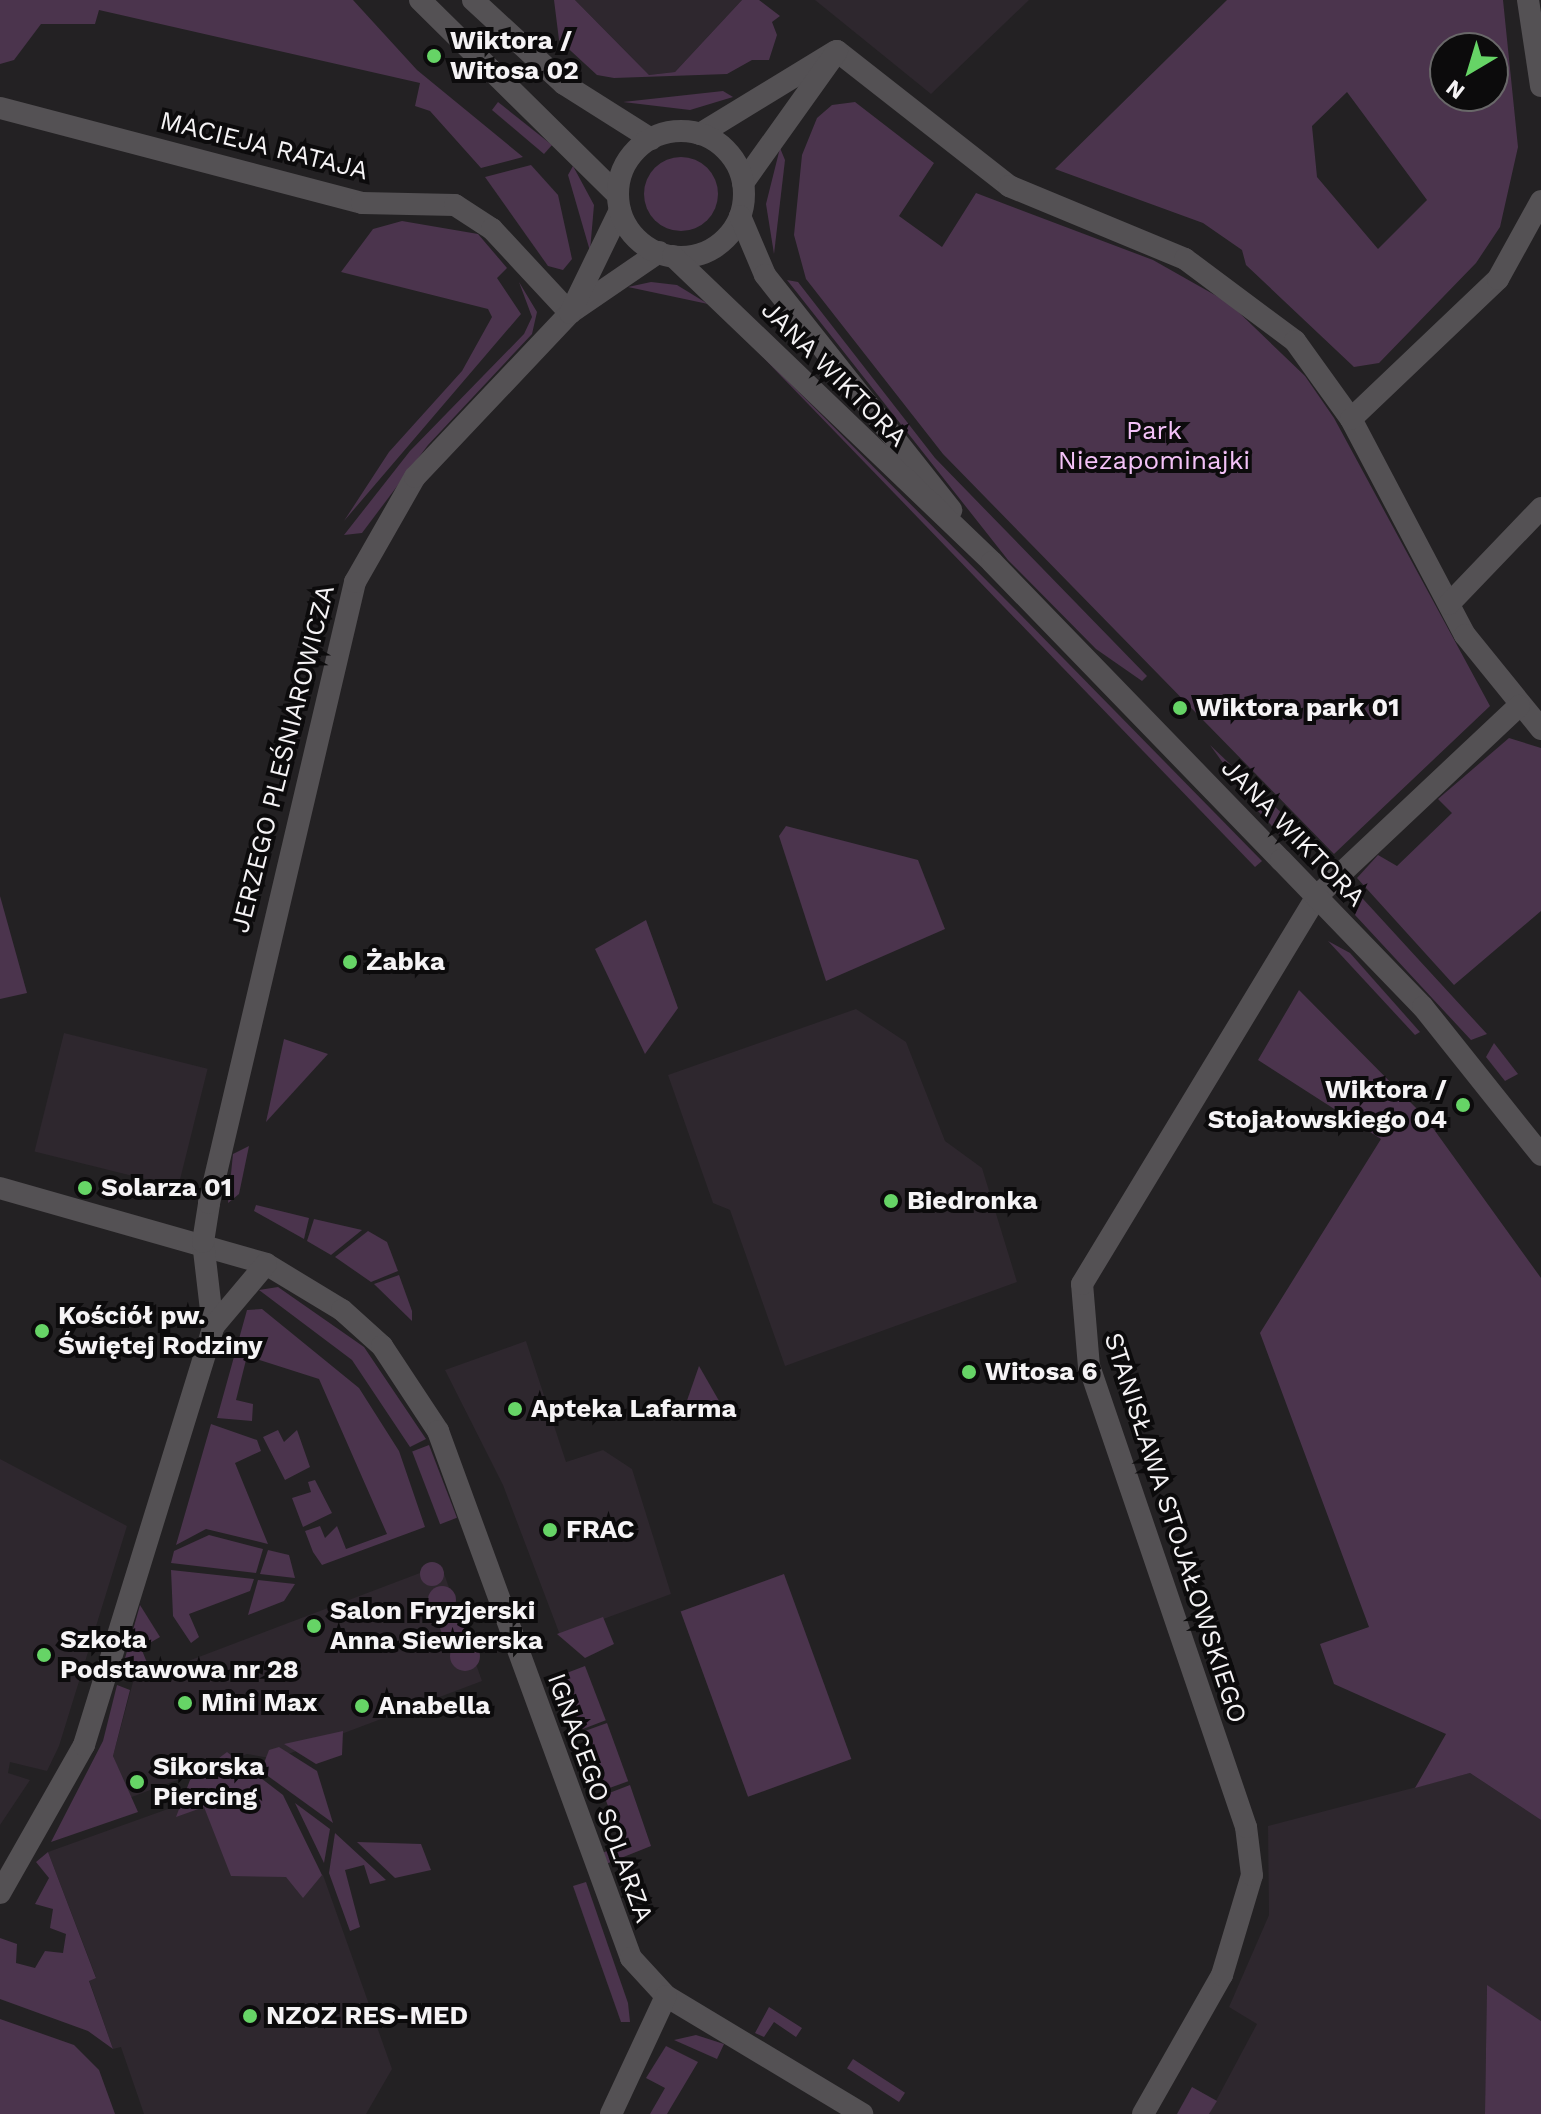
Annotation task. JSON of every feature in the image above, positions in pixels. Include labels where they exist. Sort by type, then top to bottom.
[{"type":"street","points":[[420,0],[619,202],[634,236],[666,254],[706,252],[740,216],[743,183],[729,152],[700,134]]},
{"type":"street","points":[[473,0],[564,84],[651,139]]},
{"type":"street","points":[[1528,0],[1541,86]]},
{"type":"street","points":[[619,202],[627,162],[651,139],[700,134],[837,51]]},
{"type":"street","points":[[743,183],[837,51]]},
{"type":"street","points":[[837,51],[1009,186],[1228,284],[1295,341],[1351,419],[1449,604],[1519,706],[1541,729]]},
{"type":"street","name":"MACIEJA RATAJA","points":[[0,108],[362,203],[455,205],[492,229],[570,313]]},
{"type":"street","points":[[1351,419],[1498,279],[1541,201]]},
{"type":"street","name":"JERZEGO PLEŚNIAROWICZA","points":[[570,313],[619,202]]},
{"type":"street","name":"JANA WIKTORA","points":[[740,216],[765,275],[992,562]]},
{"type":"street","name":"JERZEGO PLEŚNIAROWICZA","points":[[213,1327],[203,1242],[355,582],[415,477],[570,313],[666,254]]},
{"type":"street","name":"JANA WIKTORA","points":[[666,254],[992,562],[1423,1007],[1541,1155]]},
{"type":"street","points":[[1449,604],[1541,508]]},
{"type":"street","name":"STANISŁAWA STOJAŁOWSKIEGO","points":[[1143,2114],[1222,1975],[1252,1875],[1246,1827],[1089,1367],[1082,1284],[1316,897],[1519,706]]},
{"type":"street","name":"IGNACEGO SOLARZA","points":[[0,1188],[203,1242],[266,1264],[366,1329],[431,1418],[620,1938],[666,1996],[862,2114]]},
{"type":"street","points":[[0,1893],[84,1745],[213,1327],[266,1264]]},
{"type":"street","points":[[611,2114],[666,1996]]},
{"type":"shaded area","points":[[575,0],[742,0],[675,72],[649,75]]},
{"type":"shaded area","points":[[815,0],[1029,0],[931,94]]},
{"type":"shaded area","points":[[856,1009],[906,1042],[945,1141],[982,1168],[1017,1282],[785,1366],[730,1210],[713,1203],[668,1075]]},
{"type":"shaded area","points":[[64,1033],[208,1069],[178,1187],[34,1151]]},
{"type":"shaded area","points":[[526,1341],[566,1462],[603,1450],[632,1469],[671,1594],[560,1635],[503,1485],[445,1370]]},
{"type":"shaded area","name":"Szkoła Podstawowa nr 28","points":[[0,1459],[127,1526],[59,1746],[47,1771],[10,1762],[8,1773],[30,1780],[0,1825]]},
{"type":"shaded area","points":[[441,1565],[482,1681],[275,1759],[247,1754],[129,1798],[113,1756],[133,1682]]},
{"type":"shaded area","points":[[1470,1773],[1541,1820],[1541,2021],[1487,1986],[1485,2114],[1209,2114],[1257,2024],[1229,2007],[1269,1915],[1268,1826]]},
{"type":"shaded area","points":[[232,1786],[258,1856],[323,1875],[392,2069],[366,2114],[144,2114],[121,2047],[113,2049],[89,1980],[96,1977],[48,1852]]},
{"type":"green space","points":[[0,0],[353,0],[417,70],[523,157],[481,168],[430,111],[415,106],[420,83],[99,10],[95,24],[41,24],[14,60],[0,64]]},
{"type":"green space","points":[[554,0],[575,0],[649,75],[675,72],[742,0],[759,0],[780,16],[772,22],[777,35],[769,60],[752,60],[727,74],[614,78],[597,75],[559,40]]},
{"type":"green space","points":[[1227,0],[1503,0],[1506,32],[1429,32],[1429,112],[1509,112],[1509,59],[1518,147],[1500,227],[1476,263],[1379,363],[1354,367],[1246,265],[1242,250],[1203,223],[1055,169]],"holes":[[[1347,92],[1427,200],[1378,249],[1317,177],[1312,126]]]},
{"type":"green space","points":[[723,91],[733,97],[690,110],[623,102]]},
{"type":"green space","points":[[498,102],[552,145],[544,154],[492,110]]},
{"type":"green space","name":"Park Niezapominajki","points":[[855,102],[934,163],[899,216],[942,247],[976,193],[1153,260],[1229,303],[1305,376],[1334,418],[1490,706],[1334,854],[943,454],[806,279],[794,235],[802,155],[817,118],[832,105]]},
{"type":"green space","points":[[780,148],[785,160],[774,254],[766,204]]},
{"type":"green space","points":[[674,157],[688,157],[702,163],[712,173],[718,194],[716,208],[702,225],[688,231],[674,231],[660,225],[650,215],[644,201],[644,187],[650,173],[660,163]]},
{"type":"green space","points":[[531,165],[558,195],[572,259],[563,270],[548,266],[485,177]]},
{"type":"green space","points":[[573,166],[594,205],[590,251],[568,175]]},
{"type":"green space","points":[[402,221],[478,234],[507,268],[497,278],[521,314],[344,521],[389,452],[462,371],[492,317],[488,309],[341,272],[373,229]]},
{"type":"green space","points":[[787,280],[798,282],[935,458],[1147,676],[1142,681],[1096,649],[1008,560]]},
{"type":"green space","points":[[519,282],[537,312],[532,334],[428,445],[362,533],[344,535],[410,451],[524,334],[532,317]]},
{"type":"green space","points":[[651,282],[677,285],[708,304],[628,287]]},
{"type":"green space","points":[[730,323],[1015,609],[1262,861],[1255,867]]},
{"type":"green space","points":[[1509,738],[1541,748],[1541,911],[1454,985],[1357,878],[1378,855],[1397,866],[1452,813],[1438,799]]},
{"type":"green space","points":[[1210,745],[1292,823],[1284,839],[1257,810]]},
{"type":"green space","points":[[786,826],[918,860],[945,929],[826,981],[779,836]]},
{"type":"green space","points":[[1353,888],[1487,1034],[1471,1040],[1355,915]]},
{"type":"green space","points":[[0,896],[27,993],[0,999]]},
{"type":"green space","points":[[646,920],[678,1008],[645,1054],[595,949]]},
{"type":"green space","points":[[1328,941],[1350,953],[1420,1032],[1415,1035]]},
{"type":"green space","points":[[1299,990],[1425,1117],[1541,1278],[1541,1820],[1470,1773],[1415,1788],[1446,1734],[1334,1684],[1320,1644],[1369,1627],[1260,1333],[1381,1139],[1258,1060]]},
{"type":"green space","points":[[284,1039],[328,1054],[266,1122]]},
{"type":"green space","points":[[1494,1043],[1518,1074],[1505,1081],[1486,1057]]},
{"type":"green space","points":[[249,1146],[239,1194],[228,1203],[233,1154]]},
{"type":"green space","points":[[256,1205],[309,1218],[304,1239],[254,1211]]},
{"type":"green space","points":[[314,1219],[362,1230],[331,1255],[307,1241]]},
{"type":"green space","points":[[368,1231],[387,1242],[398,1271],[371,1282],[335,1257]]},
{"type":"green space","points":[[399,1275],[412,1311],[412,1321],[374,1284]]},
{"type":"green space","points":[[278,1287],[364,1347],[426,1439],[410,1447],[352,1360],[259,1290]]},
{"type":"green space","points":[[262,1309],[359,1388],[399,1451],[425,1527],[322,1565],[305,1531],[320,1526],[325,1538],[337,1526],[346,1549],[387,1534],[319,1379],[247,1356],[236,1400],[253,1404],[252,1421],[217,1418],[247,1310]]},
{"type":"green space","points":[[699,1366],[726,1413],[682,1415]]},
{"type":"green space","points":[[211,1424],[257,1440],[261,1451],[235,1463],[268,1544],[206,1529],[176,1545]]},
{"type":"green space","points":[[278,1430],[284,1442],[297,1430],[310,1467],[285,1480],[263,1437]]},
{"type":"green space","points":[[429,1445],[457,1518],[440,1524],[412,1451]]},
{"type":"green space","points":[[315,1480],[332,1513],[303,1527],[292,1498],[311,1492],[308,1482]]},
{"type":"green space","points":[[209,1535],[263,1549],[256,1573],[171,1563],[174,1551]]},
{"type":"green space","points":[[268,1550],[289,1555],[295,1578],[260,1574]]},
{"type":"green space","points":[[432,1562],[441,1565],[444,1574],[441,1583],[432,1586],[423,1583],[420,1574],[423,1565]]},
{"type":"green space","points":[[171,1570],[254,1579],[250,1591],[189,1614],[199,1637],[191,1643],[173,1616]]},
{"type":"green space","points":[[784,1574],[851,1759],[748,1797],[681,1612]]},
{"type":"green space","points":[[258,1580],[295,1584],[284,1601],[248,1615]]},
{"type":"green space","points":[[442,1586],[452,1590],[456,1600],[452,1610],[442,1614],[432,1610],[428,1600],[432,1590]]},
{"type":"green space","points":[[140,1605],[160,1637],[141,1648],[148,1665],[133,1682],[120,1676]]},
{"type":"green space","points":[[453,1613],[462,1617],[466,1626],[462,1635],[453,1639],[444,1635],[440,1626],[444,1617]]},
{"type":"green space","points":[[603,1617],[614,1644],[585,1658],[557,1634]]},
{"type":"green space","points":[[465,1641],[476,1645],[480,1656],[476,1667],[465,1671],[454,1667],[450,1656],[454,1645]]},
{"type":"green space","points":[[585,1666],[606,1720],[582,1729],[561,1675]]},
{"type":"green space","points":[[117,1685],[130,1690],[113,1756],[138,1812],[51,1842],[103,1741]]},
{"type":"green space","points":[[607,1723],[628,1781],[602,1791],[581,1733]]},
{"type":"green space","points":[[343,1731],[342,1755],[316,1764],[284,1744]]},
{"type":"green space","points":[[279,1747],[317,1771],[333,1823],[261,1771],[269,1750]]},
{"type":"green space","points":[[227,1752],[283,1795],[322,1875],[303,1898],[286,1877],[231,1876],[204,1807],[176,1817],[190,1780]]},
{"type":"green space","points":[[630,1785],[651,1846],[606,1864],[602,1853],[622,1845],[604,1795]]},
{"type":"green space","points":[[295,1803],[330,1829],[324,1863]]},
{"type":"green space","points":[[335,1833],[386,1880],[370,1884],[364,1865],[345,1870],[360,1927],[350,1931],[329,1873]]},
{"type":"green space","points":[[357,1842],[421,1844],[431,1870],[395,1878]]},
{"type":"green space","points":[[48,1852],[96,1978],[89,1981],[113,2049],[88,2031],[0,1999],[0,1938],[17,1944],[16,1963],[35,1968],[45,1951],[63,1953],[66,1934],[50,1928],[53,1909],[35,1904],[49,1878],[36,1862]]},
{"type":"green space","points":[[586,1882],[628,2003],[630,2022],[621,2022],[573,1886]]},
{"type":"green space","points":[[1487,1985],[1541,2021],[1541,2114],[1485,2114]]},
{"type":"green space","points":[[769,2007],[802,2028],[796,2037],[774,2022],[764,2037],[755,2033]]},
{"type":"green space","points":[[0,2019],[74,2045],[99,2070],[115,2114],[0,2114]]},
{"type":"green space","points":[[696,2035],[724,2044],[717,2059],[674,2040]]},
{"type":"green space","points":[[666,2046],[698,2062],[667,2114],[650,2114],[665,2088],[646,2078]]},
{"type":"green space","points":[[853,2059],[905,2093],[899,2102],[847,2068]]},
{"type":"green space","points":[[1192,2087],[1217,2101],[1209,2114],[1177,2114]]},
{"type":"place","name":"Wiktora / Witosa 02","points":[[434,56]]},
{"type":"place","name":"Wiktora park 01","points":[[1180,708]]},
{"type":"place","name":"Żabka","points":[[350,962]]},
{"type":"place","name":"Wiktora / Stojałowskiego 04","points":[[1463,1105]]},
{"type":"place","name":"Solarza 01","points":[[85,1188]]},
{"type":"place","name":"Biedronka","points":[[891,1201]]},
{"type":"place","name":"Kościół pw. Świętej Rodziny","points":[[42,1331]]},
{"type":"place","name":"Witosa 6","points":[[969,1372]]},
{"type":"place","name":"Apteka Lafarma","points":[[515,1409]]},
{"type":"place","name":"FRAC","points":[[550,1530]]},
{"type":"place","name":"Salon Fryzjerski Anna Siewierska","points":[[314,1626]]},
{"type":"place","name":"Szkoła Podstawowa nr 28","points":[[44,1655]]},
{"type":"place","name":"Mini Max","points":[[185,1703]]},
{"type":"place","name":"Anabella","points":[[362,1706]]},
{"type":"place","name":"Sikorska Piercing","points":[[137,1782]]},
{"type":"place","name":"NZOZ RES-MED","points":[[250,2016]]}]
